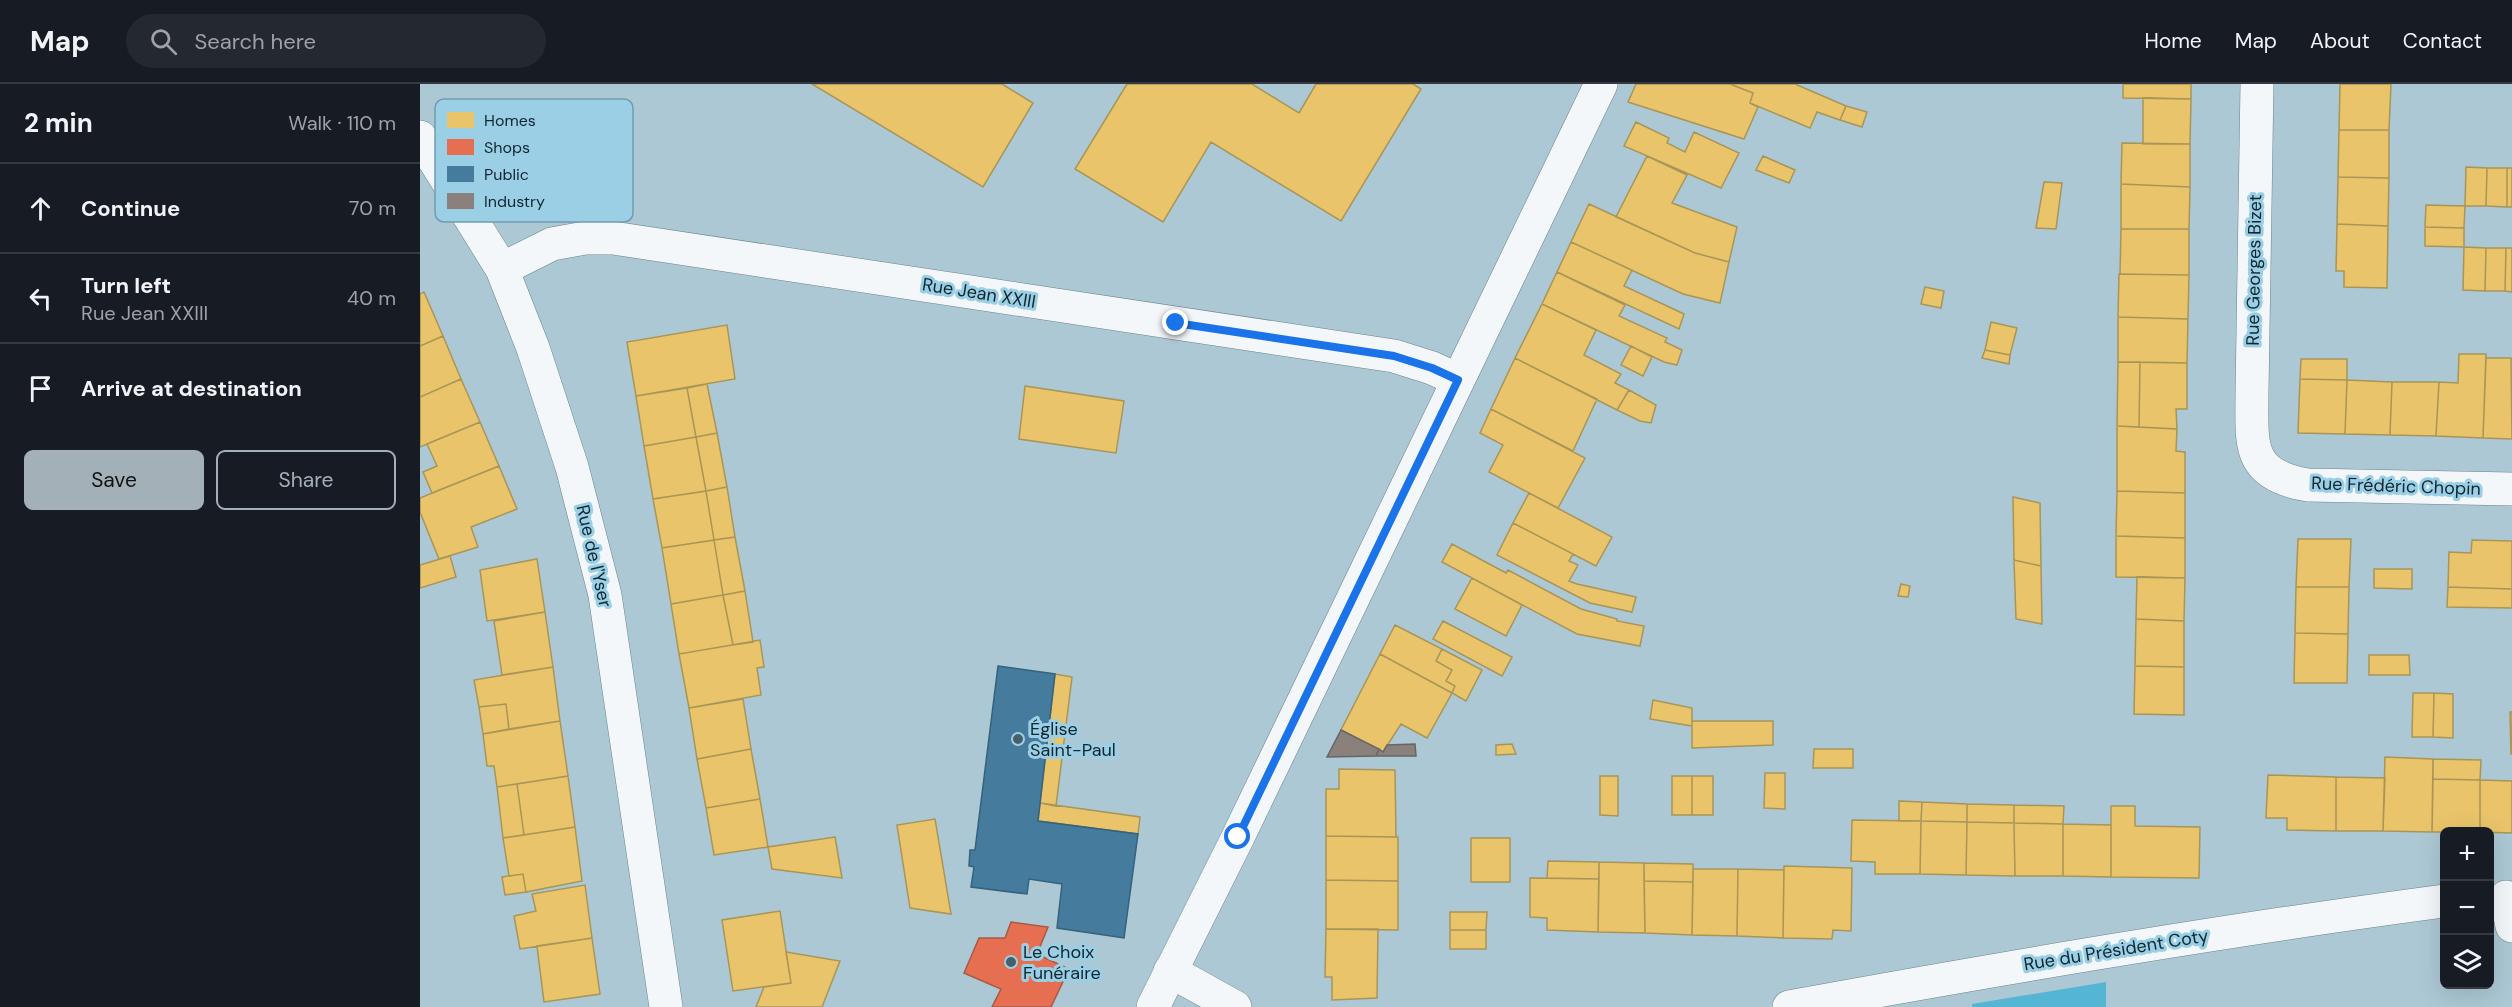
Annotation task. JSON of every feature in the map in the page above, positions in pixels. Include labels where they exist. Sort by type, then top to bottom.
[{"type":"street","points":[[1153,1007],[1238,837],[1601,84]]},
{"type":"street","name":"Rue Georges Bizet","points":[[2255,455],[2252,439],[2252,393],[2257,84]]},
{"type":"street","name":"Rue de l'Yser","points":[[420,137],[435,161]]},
{"type":"street","name":"Rue de l'Yser","points":[[473,222],[502,269],[556,415],[590,530],[605,595],[666,1007]]},
{"type":"street","name":"Rue Jean XXIII","points":[[502,269],[552,244],[585,238],[612,238],[1394,356],[1432,368],[1458,380]]},
{"type":"street","name":"Rue Frédéric Chopin","points":[[2255,455],[2275,475],[2308,485],[2512,489]]},
{"type":"street","name":"Rue du Président Coty","points":[[1789,1007],[2221,933],[2440,903]]},
{"type":"street","points":[[1170,971],[1235,1007]]},
{"type":"shaded area","points":[[2106,982],[2106,1007],[1972,1007],[1972,1004]]},
{"type":"building: Homes","points":[[812,84],[1002,84],[1033,103],[983,187]]},
{"type":"building: Homes","points":[[1127,84],[1252,84],[1299,113],[1316,84],[1413,84],[1421,89],[1341,221],[1211,142],[1163,222],[1075,169]]},
{"type":"building: Homes","points":[[1636,84],[1730,84],[1753,93],[1750,103],[1758,107],[1744,139],[1628,102]]},
{"type":"building: Homes","points":[[1730,84],[1795,84],[1846,106],[1840,120],[1817,112],[1810,128],[1750,103],[1753,93]]},
{"type":"building: Homes","points":[[2123,84],[2191,84],[2191,99],[2123,98]]},
{"type":"building: Homes","points":[[2340,84],[2391,84],[2389,130],[2339,130]]},
{"type":"building: Homes","points":[[2143,98],[2191,99],[2190,144],[2143,144]]},
{"type":"building: Homes","points":[[1846,106],[1867,112],[1862,127],[1840,120]]},
{"type":"building: Homes","points":[[1636,122],[1669,138],[1667,143],[1685,152],[1694,132],[1739,153],[1721,188],[1624,146]]},
{"type":"building: Homes","points":[[2339,130],[2389,130],[2389,178],[2338,177]]},
{"type":"building: Homes","points":[[2122,143],[2190,144],[2190,187],[2121,184]]},
{"type":"building: Homes","points":[[1647,156],[1687,175],[1672,203],[1737,227],[1729,262],[1695,253],[1616,217]]},
{"type":"building: Homes","points":[[1763,156],[1795,170],[1789,183],[1756,170]]},
{"type":"building: Homes","points":[[2466,167],[2487,168],[2486,206],[2465,206]]},
{"type":"building: Homes","points":[[2487,168],[2507,168],[2507,207],[2486,206]]},
{"type":"building: Homes","points":[[2507,168],[2512,168],[2512,207],[2507,207]]},
{"type":"building: Homes","points":[[2338,177],[2389,178],[2388,226],[2337,224]]},
{"type":"building: Homes","points":[[2044,182],[2062,183],[2056,229],[2036,228]]},
{"type":"building: Homes","points":[[2121,184],[2190,187],[2189,229],[2121,229]]},
{"type":"building: Homes","points":[[1589,204],[1695,253],[1729,262],[1720,303],[1683,294],[1571,242]]},
{"type":"building: Homes","points":[[2426,205],[2465,206],[2464,228],[2425,227]]},
{"type":"building: Homes","points":[[2337,224],[2388,226],[2387,288],[2344,287],[2344,271],[2336,271]]},
{"type":"building: Homes","points":[[2425,227],[2464,228],[2464,247],[2425,246]]},
{"type":"building: Homes","points":[[2121,229],[2189,229],[2189,275],[2120,274]]},
{"type":"building: Homes","points":[[1571,242],[1632,270],[1624,286],[1684,314],[1679,329],[1557,272]]},
{"type":"building: Homes","points":[[2464,247],[2486,248],[2485,291],[2463,290]]},
{"type":"building: Homes","points":[[2486,248],[2506,248],[2505,291],[2485,291]]},
{"type":"building: Homes","points":[[2506,248],[2512,248],[2512,292],[2505,291]]},
{"type":"building: Homes","points":[[1557,272],[1625,305],[1619,316],[1667,338],[1665,342],[1682,350],[1677,365],[1664,362],[1542,304]]},
{"type":"building: Homes","points":[[2119,274],[2189,275],[2188,319],[2118,317]]},
{"type":"building: Homes","points":[[1925,287],[1944,291],[1941,308],[1921,304]]},
{"type":"building: Homes","points":[[424,292],[443,336],[420,346],[420,294]]},
{"type":"building: Homes","points":[[1542,304],[1596,330],[1584,355],[1621,374],[1615,383],[1629,390],[1617,410],[1515,358]]},
{"type":"building: Homes","points":[[2118,317],[2188,319],[2187,363],[2118,362]]},
{"type":"building: Homes","points":[[1991,322],[2017,328],[2010,355],[1985,350]]},
{"type":"building: Homes","points":[[727,325],[735,379],[636,396],[627,342]]},
{"type":"building: Homes","points":[[443,336],[461,379],[420,397],[420,346]]},
{"type":"building: Homes","points":[[1631,346],[1652,357],[1643,376],[1621,365]]},
{"type":"building: Homes","points":[[1985,350],[2010,355],[2009,364],[1982,358]]},
{"type":"building: Homes","points":[[2459,354],[2486,354],[2483,438],[2436,436],[2439,382],[2458,383]]},
{"type":"building: Homes","points":[[1515,358],[1597,399],[1573,451],[1491,409]]},
{"type":"building: Homes","points":[[2486,358],[2511,358],[2512,439],[2483,438]]},
{"type":"building: Homes","points":[[2301,359],[2347,359],[2347,380],[2300,379]]},
{"type":"building: Homes","points":[[2118,362],[2140,362],[2139,427],[2117,426]]},
{"type":"building: Homes","points":[[2140,362],[2187,363],[2187,409],[2176,409],[2177,429],[2139,427]]},
{"type":"building: Homes","points":[[461,379],[480,422],[420,447],[420,397]]},
{"type":"building: Homes","points":[[2300,379],[2347,380],[2345,434],[2298,433]]},
{"type":"building: Homes","points":[[2347,380],[2392,382],[2390,435],[2345,434]]},
{"type":"building: Homes","points":[[2392,382],[2439,382],[2436,436],[2390,435]]},
{"type":"building: Homes","points":[[707,384],[717,433],[696,437],[687,388]]},
{"type":"building: Homes","points":[[1025,386],[1124,401],[1116,453],[1019,439]]},
{"type":"building: Homes","points":[[687,388],[696,437],[644,446],[636,396]]},
{"type":"building: Homes","points":[[1629,390],[1656,405],[1651,423],[1640,421],[1617,410]]},
{"type":"building: Homes","points":[[1491,409],[1585,458],[1558,508],[1489,472],[1503,445],[1480,433]]},
{"type":"building: Homes","points":[[480,422],[499,466],[432,493],[423,472],[437,466],[427,444]]},
{"type":"building: Homes","points":[[2117,426],[2177,429],[2176,451],[2185,452],[2185,493],[2117,491]]},
{"type":"building: Homes","points":[[717,433],[727,487],[706,491],[696,437]]},
{"type":"building: Homes","points":[[696,437],[706,491],[653,499],[644,446]]},
{"type":"building: Homes","points":[[499,466],[517,509],[471,527],[478,547],[439,559],[420,512],[420,498]]},
{"type":"building: Homes","points":[[727,487],[735,537],[714,540],[706,491]]},
{"type":"building: Homes","points":[[706,491],[714,540],[662,548],[653,499]]},
{"type":"building: Homes","points":[[2117,491],[2185,493],[2185,538],[2116,536]]},
{"type":"building: Homes","points":[[1529,493],[1612,537],[1596,566],[1513,523]]},
{"type":"building: Homes","points":[[2013,497],[2040,503],[2041,566],[2014,560]]},
{"type":"building: Homes","points":[[1513,523],[1573,554],[1569,561],[1578,565],[1569,581],[1636,597],[1632,612],[1590,603],[1497,555]]},
{"type":"building: Homes","points":[[2116,536],[2185,538],[2185,578],[2116,577]]},
{"type":"building: Homes","points":[[735,537],[745,591],[723,595],[714,540]]},
{"type":"building: Homes","points":[[2298,539],[2351,539],[2349,587],[2296,587]]},
{"type":"building: Homes","points":[[714,540],[723,595],[671,604],[662,548]]},
{"type":"building: Homes","points":[[2472,540],[2512,541],[2512,589],[2448,587],[2449,552],[2471,553]]},
{"type":"building: Homes","points":[[1452,544],[1506,573],[1508,570],[1581,609],[1617,619],[1617,621],[1644,626],[1640,646],[1577,634],[1442,562]]},
{"type":"building: Homes","points":[[450,556],[456,577],[420,588],[420,565]]},
{"type":"building: Homes","points":[[537,559],[545,612],[487,621],[480,570]]},
{"type":"building: Homes","points":[[2014,560],[2041,566],[2042,624],[2016,619]]},
{"type":"building: Homes","points":[[2374,569],[2412,569],[2412,589],[2374,588]]},
{"type":"building: Homes","points":[[2137,577],[2185,578],[2184,621],[2136,619]]},
{"type":"building: Homes","points":[[1472,578],[1522,605],[1506,636],[1455,609]]},
{"type":"building: Homes","points":[[1901,584],[1910,586],[1908,597],[1898,596]]},
{"type":"building: Homes","points":[[2296,587],[2349,587],[2348,634],[2295,633]]},
{"type":"building: Homes","points":[[2448,587],[2512,589],[2512,608],[2447,607]]},
{"type":"building: Homes","points":[[745,591],[753,642],[733,645],[723,595]]},
{"type":"building: Homes","points":[[723,595],[733,645],[679,654],[671,604]]},
{"type":"building: Homes","points":[[545,612],[553,667],[502,675],[494,621]]},
{"type":"building: Homes","points":[[2136,619],[2184,621],[2184,667],[2135,666]]},
{"type":"building: Homes","points":[[1443,621],[1512,657],[1502,676],[1433,639]]},
{"type":"building: Homes","points":[[1395,625],[1442,649],[1436,661],[1452,670],[1446,681],[1455,686],[1452,693],[1380,654]]},
{"type":"building: Homes","points":[[2295,633],[2348,634],[2347,683],[2294,683]]},
{"type":"building: Homes","points":[[760,640],[764,667],[757,668],[761,695],[689,708],[679,654]]},
{"type":"building: Homes","points":[[1442,649],[1482,670],[1466,701],[1452,693],[1455,686],[1446,681],[1452,670],[1436,661]]},
{"type":"building: Homes","points":[[1380,654],[1452,693],[1427,738],[1401,724],[1383,752],[1341,730]]},
{"type":"building: Homes","points":[[2369,655],[2409,655],[2410,675],[2369,675]]},
{"type":"building: Homes","points":[[2135,666],[2184,667],[2184,715],[2134,714]]},
{"type":"building: Homes","points":[[553,667],[560,721],[509,729],[506,704],[479,707],[474,680]]},
{"type":"building: Homes","points":[[1055,674],[1072,677],[1056,806],[1040,803]]},
{"type":"building: Homes","points":[[2413,693],[2434,693],[2433,737],[2412,737]]},
{"type":"building: Homes","points":[[2434,693],[2453,694],[2453,738],[2433,737]]},
{"type":"building: Homes","points":[[743,699],[751,749],[697,759],[689,708]]},
{"type":"building: Homes","points":[[1653,700],[1692,708],[1692,726],[1650,719]]},
{"type":"building: Homes","points":[[506,704],[509,729],[483,734],[479,707]]},
{"type":"building: Homes","points":[[2510,712],[2512,712],[2512,754],[2511,754]]},
{"type":"building: Homes","points":[[560,721],[568,776],[497,787],[494,766],[487,766],[483,734]]},
{"type":"building: Homes","points":[[1692,721],[1773,721],[1773,745],[1692,748]]},
{"type":"building: Homes","points":[[1512,744],[1516,754],[1496,755],[1496,745]]},
{"type":"building: Homes","points":[[751,749],[760,799],[706,808],[697,759]]},
{"type":"building: Homes","points":[[1814,749],[1853,749],[1853,768],[1813,768]]},
{"type":"building: Homes","points":[[2385,757],[2433,759],[2432,832],[2383,831]]},
{"type":"building: Homes","points":[[2433,759],[2481,760],[2480,780],[2433,779]]},
{"type":"building: Homes","points":[[1339,769],[1395,770],[1396,837],[1326,836],[1326,789],[1339,789]]},
{"type":"building: Homes","points":[[1765,773],[1785,773],[1785,809],[1764,808]]},
{"type":"building: Homes","points":[[2268,775],[2336,777],[2336,831],[2287,830],[2287,818],[2266,818]]},
{"type":"building: Homes","points":[[568,776],[575,827],[524,835],[517,784]]},
{"type":"building: Homes","points":[[1600,776],[1618,776],[1618,816],[1600,815]]},
{"type":"building: Homes","points":[[1672,776],[1692,776],[1692,815],[1672,815]]},
{"type":"building: Homes","points":[[1692,776],[1713,776],[1713,815],[1692,815]]},
{"type":"building: Homes","points":[[2336,777],[2385,778],[2383,831],[2336,831]]},
{"type":"building: Homes","points":[[2433,779],[2480,780],[2480,827],[2440,827],[2440,832],[2432,832]]},
{"type":"building: Homes","points":[[2480,780],[2512,781],[2512,833],[2494,832],[2494,827],[2480,827]]},
{"type":"building: Homes","points":[[517,784],[524,835],[503,838],[497,787]]},
{"type":"building: Homes","points":[[760,799],[768,847],[714,855],[706,808]]},
{"type":"building: Homes","points":[[1899,801],[1922,802],[1921,821],[1899,821]]},
{"type":"building: Homes","points":[[1922,802],[1967,804],[1967,822],[1921,821]]},
{"type":"building: Homes","points":[[1040,803],[1140,817],[1138,834],[1038,821]]},
{"type":"building: Homes","points":[[1967,804],[2014,805],[2014,823],[1967,822]]},
{"type":"building: Homes","points":[[2014,805],[2064,806],[2063,824],[2014,823]]},
{"type":"building: Homes","points":[[2111,806],[2135,806],[2135,826],[2200,827],[2199,878],[2111,877]]},
{"type":"building: Homes","points":[[935,819],[951,914],[910,908],[897,825]]},
{"type":"building: Homes","points":[[1852,820],[1921,821],[1920,874],[1875,874],[1875,862],[1851,861]]},
{"type":"building: Homes","points":[[1921,821],[1967,822],[1966,875],[1920,874]]},
{"type":"building: Homes","points":[[1967,822],[2014,823],[2015,876],[1966,875]]},
{"type":"building: Homes","points":[[2014,823],[2063,824],[2063,876],[2015,876]]},
{"type":"building: Homes","points":[[2063,824],[2111,825],[2111,877],[2063,876]]},
{"type":"building: Homes","points":[[575,827],[582,881],[526,892],[523,874],[509,876],[503,838]]},
{"type":"building: Homes","points":[[1326,836],[1398,837],[1398,881],[1326,880]]},
{"type":"building: Homes","points":[[835,837],[842,878],[772,869],[768,847]]},
{"type":"building: Homes","points":[[1471,838],[1510,838],[1510,882],[1471,882]]},
{"type":"building: Homes","points":[[1548,861],[1599,862],[1599,879],[1547,878]]},
{"type":"building: Homes","points":[[1599,862],[1644,863],[1645,933],[1598,932]]},
{"type":"building: Homes","points":[[1644,863],[1693,864],[1693,882],[1644,881]]},
{"type":"building: Homes","points":[[1784,866],[1852,868],[1851,931],[1833,930],[1832,939],[1783,938]]},
{"type":"building: Homes","points":[[1693,869],[1738,869],[1737,936],[1692,935]]},
{"type":"building: Homes","points":[[1738,869],[1784,870],[1783,938],[1737,936]]},
{"type":"building: Homes","points":[[523,874],[526,892],[505,895],[502,877]]},
{"type":"building: Homes","points":[[1530,878],[1599,879],[1598,932],[1547,930],[1547,918],[1530,917]]},
{"type":"building: Homes","points":[[1326,880],[1398,881],[1398,930],[1326,929]]},
{"type":"building: Homes","points":[[1644,881],[1693,882],[1692,935],[1645,933]]},
{"type":"building: Homes","points":[[585,885],[592,938],[520,949],[514,916],[536,911],[532,894]]},
{"type":"building: Homes","points":[[780,911],[791,983],[733,991],[722,920]]},
{"type":"building: Homes","points":[[1450,912],[1487,912],[1486,930],[1450,930]]},
{"type":"building: Homes","points":[[1326,929],[1378,929],[1377,998],[1332,1000],[1332,977],[1325,977]]},
{"type":"building: Homes","points":[[1450,930],[1486,930],[1486,949],[1450,949]]},
{"type":"building: Homes","points":[[592,938],[600,994],[544,1002],[537,946]]},
{"type":"building: Homes","points":[[786,952],[840,961],[822,1007],[756,1007],[764,987],[791,983]]},
{"type":"building: Shops","name":"Le Choix Funéraire","points":[[1011,922],[1048,927],[1037,954],[1069,969],[1051,1007],[992,1007],[1001,989],[964,973],[979,938],[1005,938]]},
{"type":"building: Public","name":"Église Saint-Paul","points":[[998,666],[1055,674],[1038,821],[1138,834],[1124,938],[1057,928],[1062,884],[1029,879],[1027,894],[971,887],[974,867],[969,866],[970,850],[975,850]]},
{"type":"building: Industry","points":[[1341,730],[1379,749],[1376,756],[1327,757]]},
{"type":"building: Industry","points":[[1415,744],[1416,756],[1376,756],[1379,749],[1383,752],[1387,745]]},
{"type":"place","name":"Église Saint-Paul","points":[[1018,739]]},
{"type":"place","name":"Le Choix Funéraire","points":[[1011,962]]},
{"type":"route","points":[[1176,323],[1394,356],[1432,368],[1458,380],[1238,837]]}]
